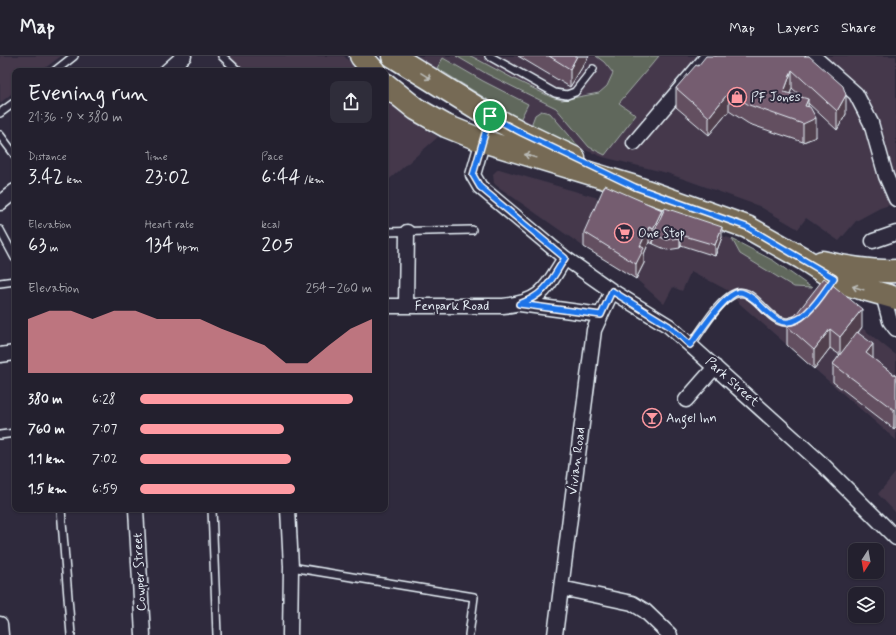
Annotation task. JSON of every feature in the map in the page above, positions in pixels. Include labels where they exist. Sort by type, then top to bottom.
[{"type":"main road","points":[[361,56],[371,68]]},
{"type":"main road","points":[[393,56],[490,116],[635,187]]},
{"type":"main road","points":[[388,86],[416,109],[446,126],[482,142],[635,187],[747,227],[802,258],[832,280],[889,296]]},
{"type":"main road","points":[[802,258],[877,272],[896,271]]},
{"type":"street","points":[[170,68],[184,56]]},
{"type":"street","points":[[634,144],[708,56]]},
{"type":"street","points":[[813,56],[856,94],[871,123],[886,176],[896,199]]},
{"type":"street","name":"Park Street","points":[[490,116],[473,175],[480,187],[565,258],[612,291],[669,326],[822,464],[896,538]]},
{"type":"street","points":[[0,203],[12,193]]},
{"type":"street","points":[[406,306],[407,232]]},
{"type":"street","points":[[873,241],[896,233]]},
{"type":"street","name":"Fenpark Road","points":[[388,306],[503,306],[519,304],[540,294],[547,287],[565,258]]},
{"type":"street","name":"Vivian Road","points":[[554,635],[594,330],[612,291]]},
{"type":"street","points":[[889,296],[890,321],[896,329]]},
{"type":"street","name":"Fenpark Road","points":[[519,304],[601,315]]},
{"type":"street","points":[[0,355],[12,353]]},
{"type":"street","points":[[686,400],[715,367]]},
{"type":"street","name":"Cowper Street","points":[[136,512],[143,635]]},
{"type":"street","points":[[288,512],[291,567],[290,635]]},
{"type":"street","points":[[561,588],[632,603],[645,611],[670,635]]},
{"type":"street","points":[[0,624],[1,635]]},
{"type":"lane","points":[[59,68],[74,56]]},
{"type":"lane","points":[[222,56],[235,68]]},
{"type":"lane","points":[[489,56],[555,93],[567,95],[576,92],[593,70]]},
{"type":"lane","points":[[0,113],[12,104]]},
{"type":"lane","points":[[0,135],[12,151]]},
{"type":"lane","points":[[0,230],[12,252]]},
{"type":"lane","points":[[388,232],[472,230]]},
{"type":"lane","points":[[0,283],[12,281]]},
{"type":"lane","points":[[690,345],[719,306],[729,297],[739,292],[747,294],[777,320],[785,323],[799,319],[805,315]]},
{"type":"lane","points":[[0,435],[12,433]]},
{"type":"lane","points":[[61,512],[71,635]]},
{"type":"lane","points":[[212,512],[217,635]]},
{"type":"lane","points":[[291,567],[474,597],[469,635]]},
{"type":"shaded area","points":[[0,56],[61,56],[45,68],[12,68],[12,93],[0,103]]},
{"type":"shaded area","points":[[215,56],[344,56],[356,68],[228,68]]},
{"type":"shaded area","points":[[416,56],[896,56],[896,203],[880,208],[856,221],[839,241],[806,218],[798,229],[759,206],[667,173],[603,157],[545,134],[501,110]]},
{"type":"shaded area","points":[[388,100],[405,116],[438,137],[388,180]]},
{"type":"shaded area","points":[[499,169],[732,239],[741,254],[794,287],[812,288],[896,355],[896,440],[740,304],[727,290],[691,271],[682,291],[673,287],[664,304],[636,279],[584,247],[497,186],[494,183],[493,174]]},
{"type":"shaded area","points":[[896,472],[896,513],[878,494]]},
{"type":"green space","points":[[456,56],[471,56],[551,97],[562,100],[599,93],[607,86],[613,73],[604,62],[596,56],[659,56],[619,103],[636,115],[605,155],[589,147],[556,108],[487,74]]},
{"type":"green space","points":[[443,58],[528,104],[520,120],[437,68]]},
{"type":"green space","points":[[541,111],[550,113],[582,150],[533,127],[532,123],[535,115]]},
{"type":"green space","points":[[732,239],[774,261],[812,288],[794,287],[740,254]]},
{"type":"building","points":[[549,56],[577,56],[570,69]]},
{"type":"building","points":[[706,56],[809,56],[843,86],[846,95],[837,111],[792,70],[784,92],[808,99],[805,106],[810,107],[816,118],[803,124],[749,105],[729,92],[709,117],[676,88]]},
{"type":"building","name":"One Stop","points":[[605,185],[662,210],[653,229],[649,227],[640,246],[644,248],[636,264],[584,232]]},
{"type":"building","points":[[665,208],[722,227],[715,245],[681,235],[680,238],[667,240],[653,234]]},
{"type":"building","points":[[824,278],[862,309],[840,337],[830,329],[814,350],[787,326]]},
{"type":"building","points":[[857,332],[873,344],[866,353],[896,376],[896,408],[894,410],[833,364]]},
{"type":"place","name":"PF Jones","points":[[737,97]]},
{"type":"place","name":"One Stop","points":[[624,233]]},
{"type":"place","name":"Angel Inn","points":[[652,418]]},
{"type":"route","points":[[490,116],[635,187],[747,227],[834,278],[810,310],[799,319],[785,323],[777,320],[747,294],[739,292],[729,297],[719,306],[690,345],[669,326],[612,291],[601,315],[519,304],[540,294],[547,287],[565,258],[480,187],[473,175],[490,116]]}]
